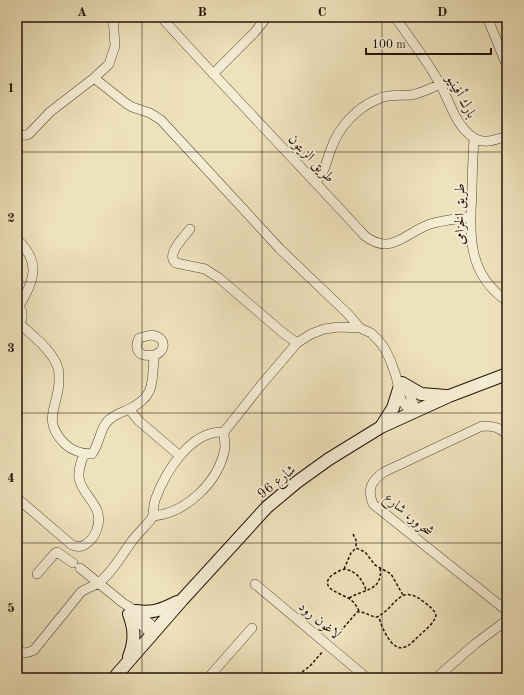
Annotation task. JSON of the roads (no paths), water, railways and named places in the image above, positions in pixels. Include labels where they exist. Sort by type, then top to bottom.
[{"type":"street","points":[[17,133],[20,136],[25,136],[28,134],[50,112],[94,78],[109,64],[115,46],[113,17]]},
{"type":"street","name":"طريق الزيتون","points":[[161,17],[365,236],[373,242],[390,244],[397,242],[415,231],[431,224],[470,216]]},
{"type":"street","points":[[213,74],[254,33],[267,17]]},
{"type":"street","name":"بارك أفينيو","points":[[394,17],[414,43],[440,84],[458,121],[474,138],[484,142],[507,136]]},
{"type":"street","points":[[486,17],[507,66]]},
{"type":"street","points":[[94,78],[127,104],[150,113],[160,120],[280,249],[348,314],[360,328]]},
{"type":"street","points":[[316,182],[322,175],[331,148],[339,134],[358,110],[379,98],[419,93],[440,84]]},
{"type":"street","name":"طريق الخزامى","points":[[474,138],[470,216],[471,244],[476,260],[485,279],[507,301]]},
{"type":"street","points":[[190,229],[174,249],[172,257],[174,261],[176,263],[205,268],[297,343]]},
{"type":"street","points":[[17,239],[27,250],[34,267],[33,277],[25,295],[18,305],[23,314],[18,325],[52,356],[59,369],[59,384],[51,418],[58,437],[66,445],[84,454],[92,454],[106,423],[113,416],[129,409],[146,398],[150,392],[154,355]]},
{"type":"street","points":[[153,516],[170,513],[185,505],[199,494],[209,482],[220,464],[225,447],[224,432],[297,343],[311,334],[339,327],[360,328],[371,333],[385,350],[399,383],[403,404],[414,412]]},
{"type":"street","name":"شارع 96","points":[[114,678],[182,600],[267,507],[329,459],[381,427],[449,396],[507,374]]},
{"type":"street","points":[[399,383],[421,394],[449,396]]},
{"type":"street","points":[[381,427],[393,408],[399,383]]},
{"type":"street","points":[[129,409],[139,421],[180,456]]},
{"type":"street","name":"شحرور، شارع","points":[[507,435],[495,426],[482,426],[384,472],[371,484],[370,496],[373,504],[507,611]]},
{"type":"street","points":[[17,651],[28,653],[34,650],[82,592],[87,587],[98,583],[109,572],[153,516],[154,502],[167,472],[180,456],[199,438],[208,434],[224,432]]},
{"type":"street","points":[[17,498],[72,545],[80,546],[86,544],[92,539],[99,524],[99,515],[97,509],[79,480],[79,471],[84,454]]},
{"type":"street","points":[[37,574],[57,552],[98,583],[154,632]]},
{"type":"street","name":"لاغون رود","points":[[255,584],[367,678]]},
{"type":"street","points":[[129,609],[152,612],[162,610],[182,600]]},
{"type":"street","points":[[128,661],[134,643],[133,623],[129,609]]},
{"type":"street","points":[[436,678],[507,620]]},
{"type":"street","points":[[208,678],[252,628]]}]
